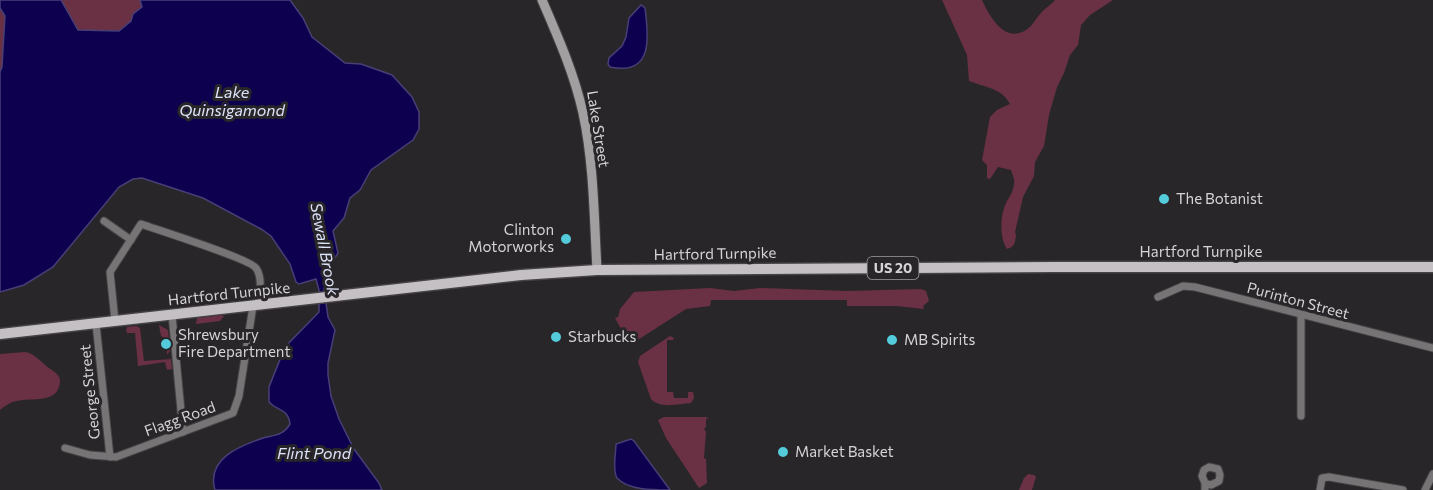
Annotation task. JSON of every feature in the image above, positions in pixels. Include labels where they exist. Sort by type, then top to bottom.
[{"type":"main road","name":"Lake Street","points":[[542,0],[572,72],[584,116],[597,270]]},
{"type":"main road","name":"Hartford Turnpike","points":[[0,334],[521,275],[597,270],[1433,267]]},
{"type":"street","points":[[104,221],[131,240]]},
{"type":"street","points":[[115,321],[110,272],[141,224],[248,261],[258,271],[260,290],[255,305]]},
{"type":"street","name":"Purinton Street","points":[[1158,297],[1183,286],[1195,287],[1433,348]]},
{"type":"street","name":"Flagg Road","points":[[65,448],[90,455],[116,457],[230,415],[235,411],[239,396],[255,305]]},
{"type":"street","points":[[172,315],[183,432]]},
{"type":"street","points":[[1301,316],[1301,416]]},
{"type":"street","name":"George Street","points":[[96,324],[110,457]]},
{"type":"street","points":[[1425,490],[1433,474]]},
{"type":"street","points":[[1320,490],[1322,478],[1329,477],[1403,490]]},
{"type":"shaded area","points":[[61,0],[290,0],[293,4],[119,31],[78,30]]},
{"type":"shaded area","points":[[942,0],[982,0],[998,26],[1004,31],[1018,33],[1028,29],[1055,0],[1113,0],[1090,15],[1081,25],[1078,45],[1070,55],[1057,87],[1044,146],[1035,162],[1034,176],[1023,197],[1015,242],[1007,249],[1002,232],[1002,219],[1013,189],[1013,177],[1011,170],[998,167],[990,179],[987,178],[987,165],[982,160],[990,117],[997,110],[1010,104],[997,91],[969,81],[967,55]]},
{"type":"shaded area","points":[[0,8],[5,16],[0,72]]},
{"type":"shaded area","points":[[710,288],[734,291],[760,288],[847,291],[921,289],[926,291],[929,301],[923,306],[924,309],[896,306],[847,306],[847,300],[711,300],[710,306],[686,309],[636,341],[625,336],[615,318],[618,317],[620,309],[634,292]]},
{"type":"shaded area","points":[[224,316],[220,321],[196,324],[197,318]]},
{"type":"shaded area","points":[[159,325],[168,330],[170,351],[167,355],[166,339],[161,336]]},
{"type":"shaded area","points":[[127,327],[140,328],[144,361],[171,359],[172,369],[167,370],[165,362],[138,366],[135,333],[127,333],[126,330]]},
{"type":"shaded area","points":[[670,336],[674,338],[667,340],[667,392],[673,392],[674,398],[688,398],[688,392],[693,392],[694,398],[691,403],[659,404],[651,399],[638,362],[640,356]]},
{"type":"shaded area","points":[[25,352],[36,357],[57,375],[60,381],[58,389],[49,397],[14,402],[0,410],[0,354]]},
{"type":"shaded area","points":[[664,417],[706,417],[709,419],[706,419],[704,429],[706,432],[704,458],[706,459],[707,483],[699,488],[666,438],[658,420]]},
{"type":"shaded area","points":[[1028,474],[1036,477],[1032,490],[1019,490],[1024,478]]},
{"type":"water","name":"Lake Quinsigamond","points":[[0,0],[61,0],[78,30],[119,31],[142,7],[140,0],[290,0],[303,18],[312,37],[345,63],[361,64],[392,75],[412,97],[419,112],[419,129],[413,140],[371,170],[360,190],[350,198],[344,218],[333,231],[338,253],[329,267],[324,289],[328,317],[335,330],[328,363],[331,396],[339,419],[354,449],[382,490],[215,490],[213,479],[215,470],[227,455],[244,445],[281,433],[290,424],[285,412],[269,402],[269,387],[285,347],[319,312],[319,290],[316,279],[299,284],[296,282],[290,264],[271,236],[203,198],[142,178],[133,179],[119,187],[53,267],[24,285],[0,292],[0,72],[5,16],[0,8]]},
{"type":"water","points":[[641,5],[645,8],[647,42],[641,60],[634,66],[610,67],[609,58],[622,46],[629,18]]},
{"type":"water","points":[[631,439],[670,490],[634,487],[617,478],[614,466],[616,444]]},
{"type":"place","name":"The Botanist","points":[[1164,199]]},
{"type":"place","name":"Clinton Motorworks","points":[[566,239]]},
{"type":"place","name":"Starbucks","points":[[556,337]]},
{"type":"place","name":"MB Spirits","points":[[892,340]]},
{"type":"place","name":"Shrewsbury Fire Department","points":[[166,344]]},
{"type":"place","name":"Market Basket","points":[[783,452]]},
{"type":"water label","name":"Sewall Brook","points":[[325,249]]},
{"type":"water label","name":"Flint Pond","points":[[314,453]]}]
